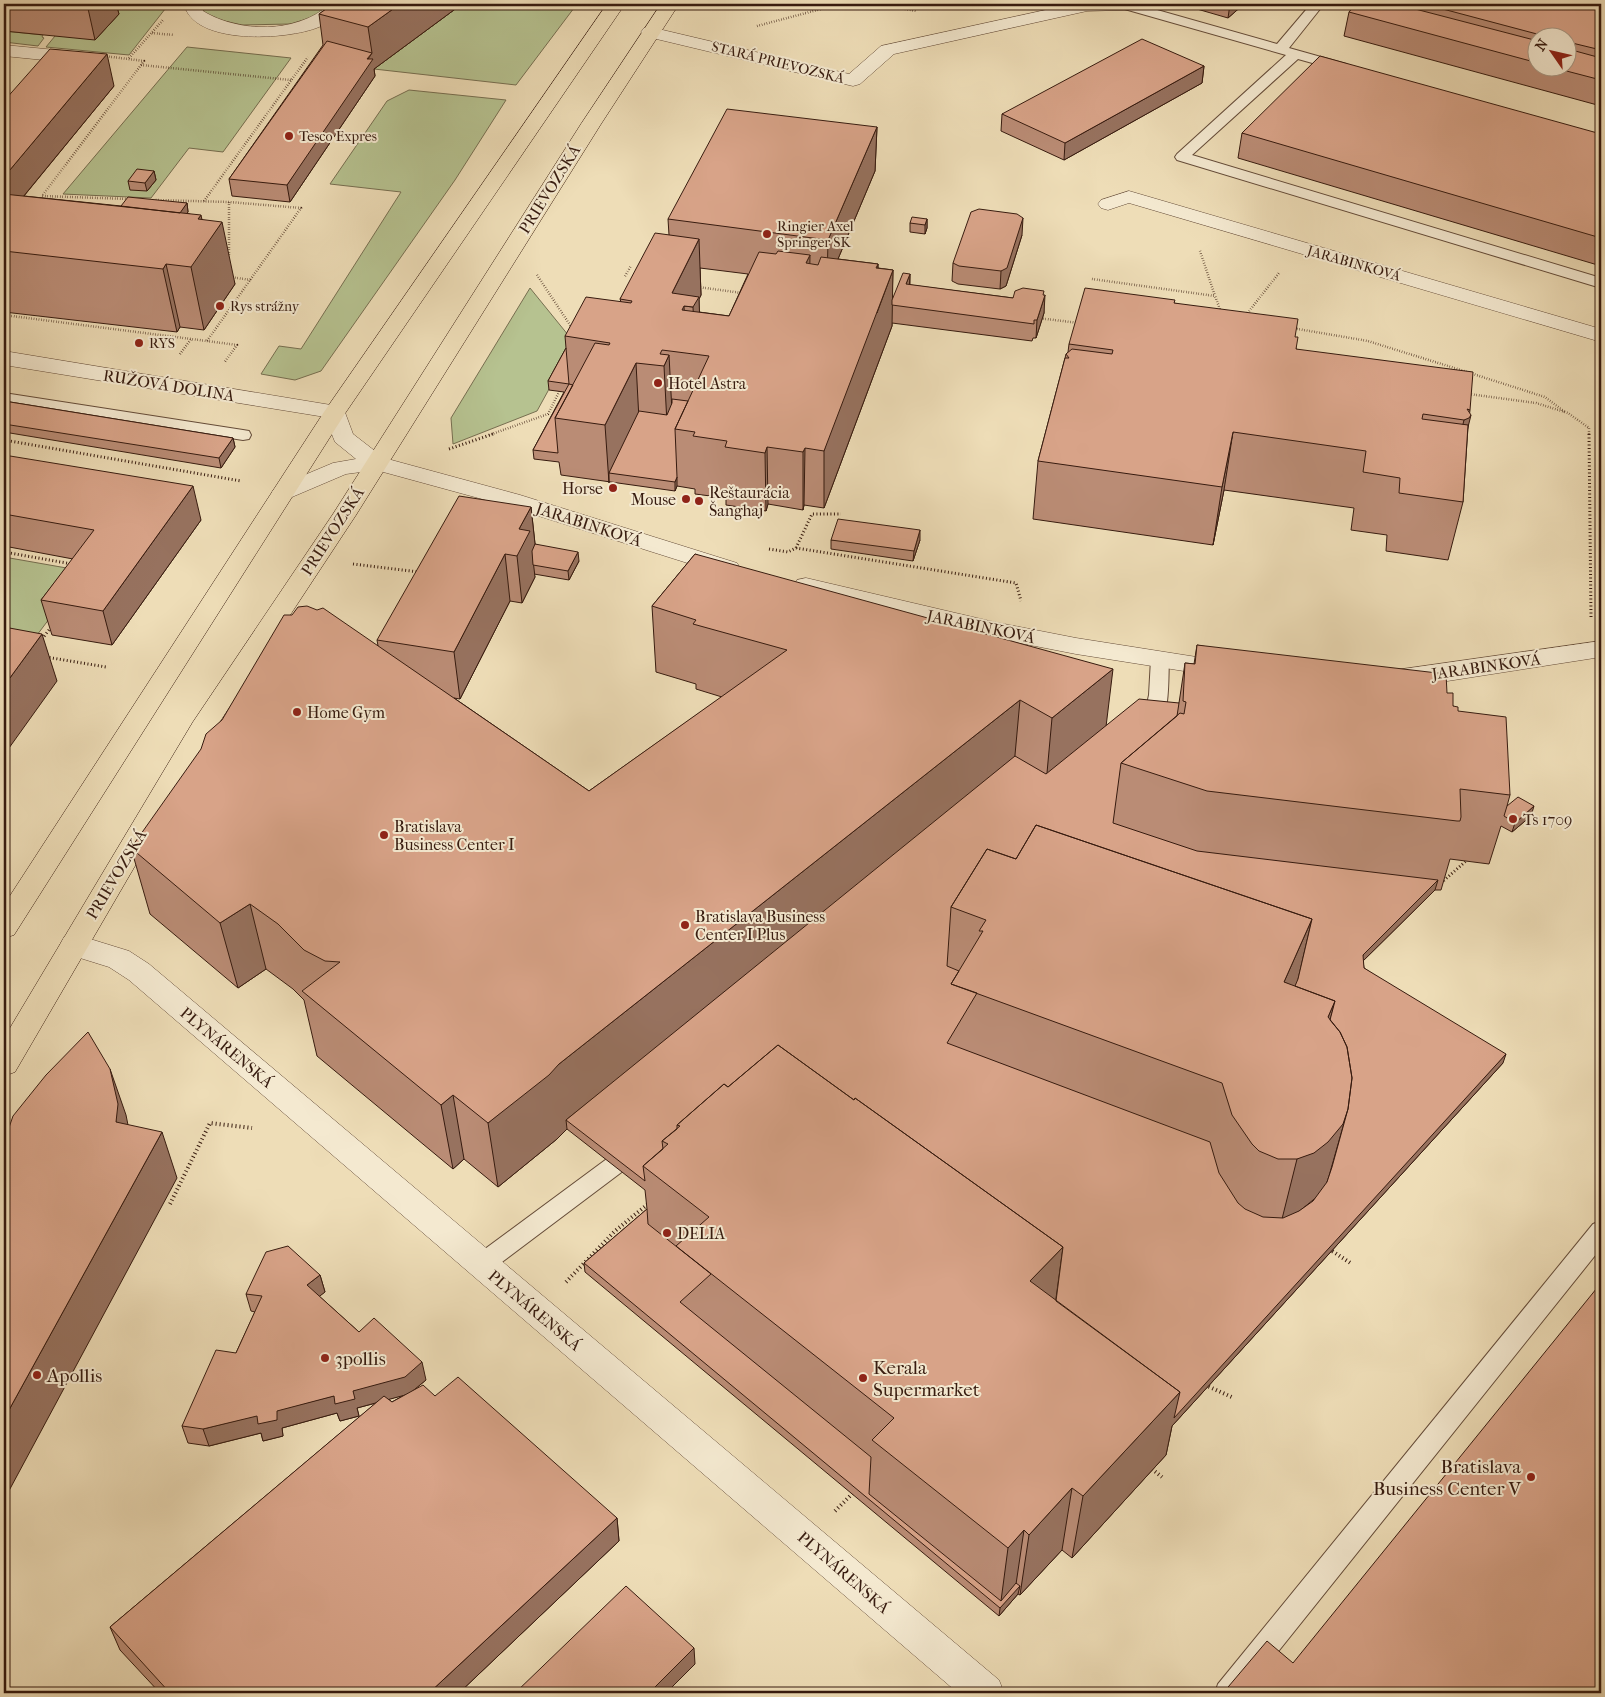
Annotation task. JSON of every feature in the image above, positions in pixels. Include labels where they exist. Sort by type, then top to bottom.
[{"type":"main road","points":[[4,928],[334,412],[616,4]]},
{"type":"main road","name":"PRIEVOZSKÁ","points":[[4,1064],[202,728],[376,463],[650,32],[670,4]]},
{"type":"street","points":[[193,4],[195,13],[210,24],[230,29],[264,32],[284,30],[309,24],[329,15],[340,4]]},
{"type":"street","name":"STARÁ PRIEVOZSKÁ","points":[[650,32],[853,80],[888,50],[1087,6],[1160,4]]},
{"type":"street","points":[[4,51],[66,57],[52,75]]},
{"type":"street","name":"JARABINKOVÁ","points":[[1108,204],[1129,197],[1601,336]]},
{"type":"street","name":"RUŽOVÁ DOLINA","points":[[4,358],[334,412]]},
{"type":"street","name":"JARABINKOVÁ","points":[[334,412],[343,437],[376,463],[512,500],[750,574]]},
{"type":"street","name":"JARABINKOVÁ","points":[[284,492],[341,468],[376,463]]},
{"type":"street","name":"JARABINKOVÁ","points":[[787,582],[1034,637],[1245,672]]},
{"type":"street","name":"JARABINKOVÁ","points":[[1383,677],[1442,673],[1601,649]]},
{"type":"street","name":"PLYNÁRENSKÁ","points":[[74,945],[119,959],[139,972],[986,1693]]},
{"type":"lane","points":[[1280,50],[1318,4]]},
{"type":"lane","points":[[1119,5],[1353,70]]},
{"type":"lane","points":[[1296,54],[1182,157],[1601,283]]},
{"type":"lane","points":[[4,398],[244,435]]},
{"type":"lane","points":[[1147,740],[1155,712],[1160,659]]},
{"type":"lane","points":[[482,1264],[653,1136]]},
{"type":"lane","points":[[1228,1693],[1601,1230]]},
{"type":"path","points":[[754,26],[840,4]]},
{"type":"path","points":[[135,199],[42,196],[144,61],[129,59],[152,33]]},
{"type":"path","points":[[204,201],[308,56]]},
{"type":"path","points":[[141,65],[291,80]]},
{"type":"path","points":[[48,204],[56,197]]},
{"type":"path","points":[[155,200],[229,202],[301,208],[207,341]]},
{"type":"path","points":[[228,258],[229,202]]},
{"type":"path","points":[[1198,246],[1221,312],[1221,317]]},
{"type":"path","points":[[625,276],[631,266]]},
{"type":"path","points":[[534,270],[572,328]]},
{"type":"path","points":[[228,277],[251,280]]},
{"type":"path","points":[[1092,279],[1215,296]]},
{"type":"path","points":[[694,286],[743,294]]},
{"type":"path","points":[[1221,312],[1227,314]]},
{"type":"path","points":[[4,315],[237,345],[222,367]]},
{"type":"path","points":[[1036,318],[1083,324]]},
{"type":"path","points":[[1291,328],[1368,341],[1544,396],[1589,428],[1591,623]]},
{"type":"path","points":[[1467,372],[1468,379]]},
{"type":"path","points":[[1469,387],[1469,394]]},
{"type":"path","points":[[448,449],[548,414],[561,388]]},
{"type":"path","points":[[1460,393],[1536,403],[1568,414]]},
{"type":"path","points":[[4,440],[241,481]]},
{"type":"path","points":[[796,548],[812,514],[841,514]]},
{"type":"path","points":[[769,549],[788,552],[796,548],[1016,583],[1034,637]]},
{"type":"path","points":[[4,552],[77,565]]},
{"type":"path","points":[[353,564],[426,573]]},
{"type":"path","points":[[37,646],[54,623]]},
{"type":"path","points":[[40,655],[106,666]]},
{"type":"path","points":[[1441,883],[1466,861]]},
{"type":"path","points":[[170,1204],[210,1123],[252,1128]]},
{"type":"path","points":[[560,1288],[615,1231],[656,1198]]},
{"type":"path","points":[[1322,1244],[1352,1264]]},
{"type":"path","points":[[1198,1382],[1234,1398]]},
{"type":"path","points":[[1152,1469],[1162,1477]]},
{"type":"path","points":[[832,1515],[857,1489]]},
{"type":"green space","points":[[9,4],[169,4],[129,55],[46,47],[55,36]]},
{"type":"green space","points":[[199,4],[334,4],[317,16],[290,24],[242,25],[207,17],[197,8]]},
{"type":"green space","points":[[462,4],[577,4],[516,85],[374,69]]},
{"type":"green space","points":[[4,31],[43,35],[42,37],[44,38],[38,46],[4,42]]},
{"type":"green space","points":[[187,47],[291,58],[223,152],[189,148],[151,198],[63,194]]},
{"type":"green space","points":[[409,90],[506,100],[455,180],[321,371],[295,380],[261,374],[279,346],[301,349],[401,192],[330,184],[387,101]]},
{"type":"green space","points":[[530,288],[573,341],[570,351],[537,411],[453,444],[451,418]]},
{"type":"green space","points":[[4,557],[78,570],[80,578],[31,643],[4,639]]},
{"type":"building","points":[[333,4],[400,4],[368,27],[319,14]]},
{"type":"building","points":[[1356,4],[1396,4],[1528,38],[1528,60],[1349,12]]},
{"type":"building","points":[[1424,4],[1601,4],[1601,50],[1578,44],[1578,28],[1528,28],[1528,32]]},
{"type":"building","points":[[1142,39],[1204,66],[1065,143],[1002,114]]},
{"type":"building","points":[[327,41],[372,53],[367,59],[373,59],[287,185],[229,179]]},
{"type":"building","points":[[50,49],[107,54],[4,177],[4,101]]},
{"type":"building","points":[[1578,52],[1601,58],[1601,80],[1578,74]]},
{"type":"building","points":[[1320,56],[1601,134],[1601,238],[1242,133]]},
{"type":"building","points":[[727,109],[877,127],[828,240],[668,219]]},
{"type":"building","points":[[137,169],[154,171],[145,183],[128,181]]},
{"type":"building","points":[[4,194],[201,215],[198,219],[222,222],[191,267],[166,264],[163,269],[4,251]]},
{"type":"building","points":[[128,197],[187,203],[180,213],[121,206]]},
{"type":"building","points":[[979,209],[1017,214],[1023,218],[1007,268],[1001,271],[959,266],[953,263],[971,212]]},
{"type":"building","points":[[912,217],[927,219],[925,225],[910,223]]},
{"type":"building","points":[[655,233],[699,239],[672,293],[699,297],[693,307],[684,306],[682,310],[729,316],[759,252],[776,254],[778,251],[810,255],[806,263],[818,265],[821,257],[878,264],[876,268],[893,270],[824,451],[805,448],[803,452],[767,447],[765,453],[725,447],[727,441],[693,436],[695,432],[675,429],[709,356],[662,350],[660,354],[669,355],[664,366],[636,363],[605,425],[555,418],[595,343],[609,345],[610,343],[565,336],[586,297],[631,303],[632,301],[620,299]]},
{"type":"building","points":[[903,273],[910,274],[906,284],[1013,298],[1015,291],[1023,288],[1044,291],[1043,295],[1045,295],[1034,324],[892,305],[892,300]]},
{"type":"building","points":[[1085,288],[1175,300],[1174,303],[1298,319],[1295,337],[1298,337],[1296,349],[1473,372],[1470,410],[1467,409],[1471,415],[1469,418],[1464,420],[1423,414],[1422,419],[1468,425],[1463,502],[1399,493],[1400,478],[1363,472],[1366,451],[1233,432],[1222,487],[1038,461],[1065,358],[1069,358],[1066,354],[1072,349],[1112,354],[1113,350],[1069,344]]},
{"type":"building","points":[[566,348],[569,384],[548,381]]},
{"type":"building","points":[[569,384],[573,385],[555,418],[558,453],[533,450]]},
{"type":"building","points":[[672,399],[688,401],[675,429],[677,477],[675,482],[609,473],[639,411],[667,415]]},
{"type":"building","points":[[4,401],[233,438],[219,458],[4,424]]},
{"type":"building","points":[[4,455],[193,486],[103,611],[41,600],[94,530],[4,514]]},
{"type":"building","points":[[459,496],[531,507],[519,529],[530,531],[517,556],[505,554],[454,652],[377,640]]},
{"type":"building","points":[[838,519],[920,530],[914,551],[831,540]]},
{"type":"building","points":[[535,544],[578,552],[568,571],[533,565],[532,551]]},
{"type":"building","points":[[695,554],[1113,669],[1052,718],[1020,700],[559,1064],[549,1075],[488,1123],[453,1095],[441,1105],[302,991],[340,962],[325,961],[304,950],[278,924],[250,904],[220,923],[131,848],[201,749],[206,734],[222,720],[284,615],[292,615],[298,607],[307,606],[317,610],[323,608],[589,791],[787,650],[693,624],[696,620],[652,606]]},
{"type":"building","points":[[4,627],[42,634],[4,686]]},
{"type":"building","points":[[1197,645],[1446,674],[1447,693],[1453,693],[1453,706],[1458,707],[1458,711],[1506,717],[1510,795],[1460,789],[1461,817],[1460,821],[1457,821],[1207,791],[1121,763],[1180,713],[1184,714],[1186,702],[1183,701],[1185,663],[1195,664]]},
{"type":"building","points":[[1139,699],[1179,703],[1177,716],[1121,763],[1113,823],[1197,851],[1438,880],[1363,955],[1364,968],[1506,1054],[1174,1418],[1180,1392],[1056,1301],[1063,1247],[778,1045],[728,1087],[724,1084],[677,1125],[677,1129],[662,1141],[663,1149],[643,1166],[645,1181],[566,1120],[1015,756],[1046,774]],"holes":[[[1036,825],[1312,919],[1295,986],[1335,1001],[1330,1020],[1340,1032],[1347,1047],[1352,1078],[1348,1109],[1327,1182],[1313,1201],[1299,1211],[1283,1218],[1263,1217],[1245,1209],[1238,1203],[1219,1173],[1210,1142],[947,1043],[977,993],[951,984],[959,971],[947,966],[951,907],[987,849],[1016,859]]]},
{"type":"building","points":[[1518,797],[1534,806],[1515,823],[1504,816],[1507,806]]},
{"type":"building","points":[[1036,825],[1312,919],[1284,982],[1335,1001],[1328,1017],[1340,1032],[1347,1047],[1352,1078],[1348,1109],[1343,1124],[1328,1142],[1314,1153],[1297,1159],[1278,1159],[1259,1151],[1252,1144],[1232,1115],[1222,1083],[951,984],[983,931],[979,931],[986,920],[951,907],[987,849],[1016,859]]},
{"type":"building","name":"Apollis","points":[[88,1032],[110,1069],[118,1104],[116,1122],[162,1132],[4,1419],[4,1142],[13,1116],[46,1075]]},
{"type":"building","points":[[778,1045],[1063,1247],[1030,1281],[1180,1392],[1083,1496],[1072,1488],[1029,1535],[1024,1530],[1008,1548],[872,1440],[894,1418],[676,1246],[709,1217],[643,1166],[668,1144],[662,1141],[680,1126],[677,1125],[724,1084],[728,1087]]},
{"type":"building","points":[[647,1209],[648,1224],[711,1274],[680,1302],[871,1457],[869,1494],[1001,1601],[1016,1583],[1020,1586],[1000,1608],[584,1263]]},
{"type":"building","name":"3pollis","points":[[288,1246],[320,1275],[307,1285],[359,1332],[374,1318],[422,1362],[405,1377],[353,1391],[355,1399],[335,1404],[334,1396],[277,1411],[277,1420],[258,1424],[257,1416],[203,1429],[182,1426],[216,1350],[236,1353],[262,1296],[246,1294],[266,1252]]},
{"type":"building","name":"Bratislava Business Center V","points":[[1601,1283],[1601,1690],[1599,1693],[1223,1693],[1267,1641],[1293,1663]]},
{"type":"building","points":[[458,1377],[617,1518],[429,1693],[170,1693],[110,1627],[384,1396],[392,1402],[423,1385],[435,1396]]},
{"type":"building","points":[[626,1586],[694,1648],[649,1693],[515,1693]]},
{"type":"place","name":"Tesco Expres","points":[[289,136]]},
{"type":"place","name":"Ringier Axel Springer SK","points":[[767,234]]},
{"type":"place","name":"Rys strážny","points":[[220,306]]},
{"type":"place","name":"RYS","points":[[139,343]]},
{"type":"place","name":"Hotel Astra","points":[[658,383]]},
{"type":"place","name":"Horse","points":[[613,488]]},
{"type":"place","name":"Mouse","points":[[686,499]]},
{"type":"place","name":"Reštaurácia Šanghaj","points":[[699,501]]},
{"type":"place","name":"Home Gym","points":[[297,712]]},
{"type":"place","name":"Ts 1709","points":[[1513,819]]},
{"type":"place","name":"Bratislava Business Center I","points":[[384,835]]},
{"type":"place","name":"Bratislava Business Center I Plus","points":[[685,925]]},
{"type":"place","name":"DELIA","points":[[667,1233]]},
{"type":"place","name":"3pollis","points":[[325,1358]]},
{"type":"place","name":"Apollis","points":[[37,1375]]},
{"type":"place","name":"Kerala Supermarket","points":[[863,1378]]},
{"type":"place","name":"Bratislava Business Center V","points":[[1531,1477]]}]
